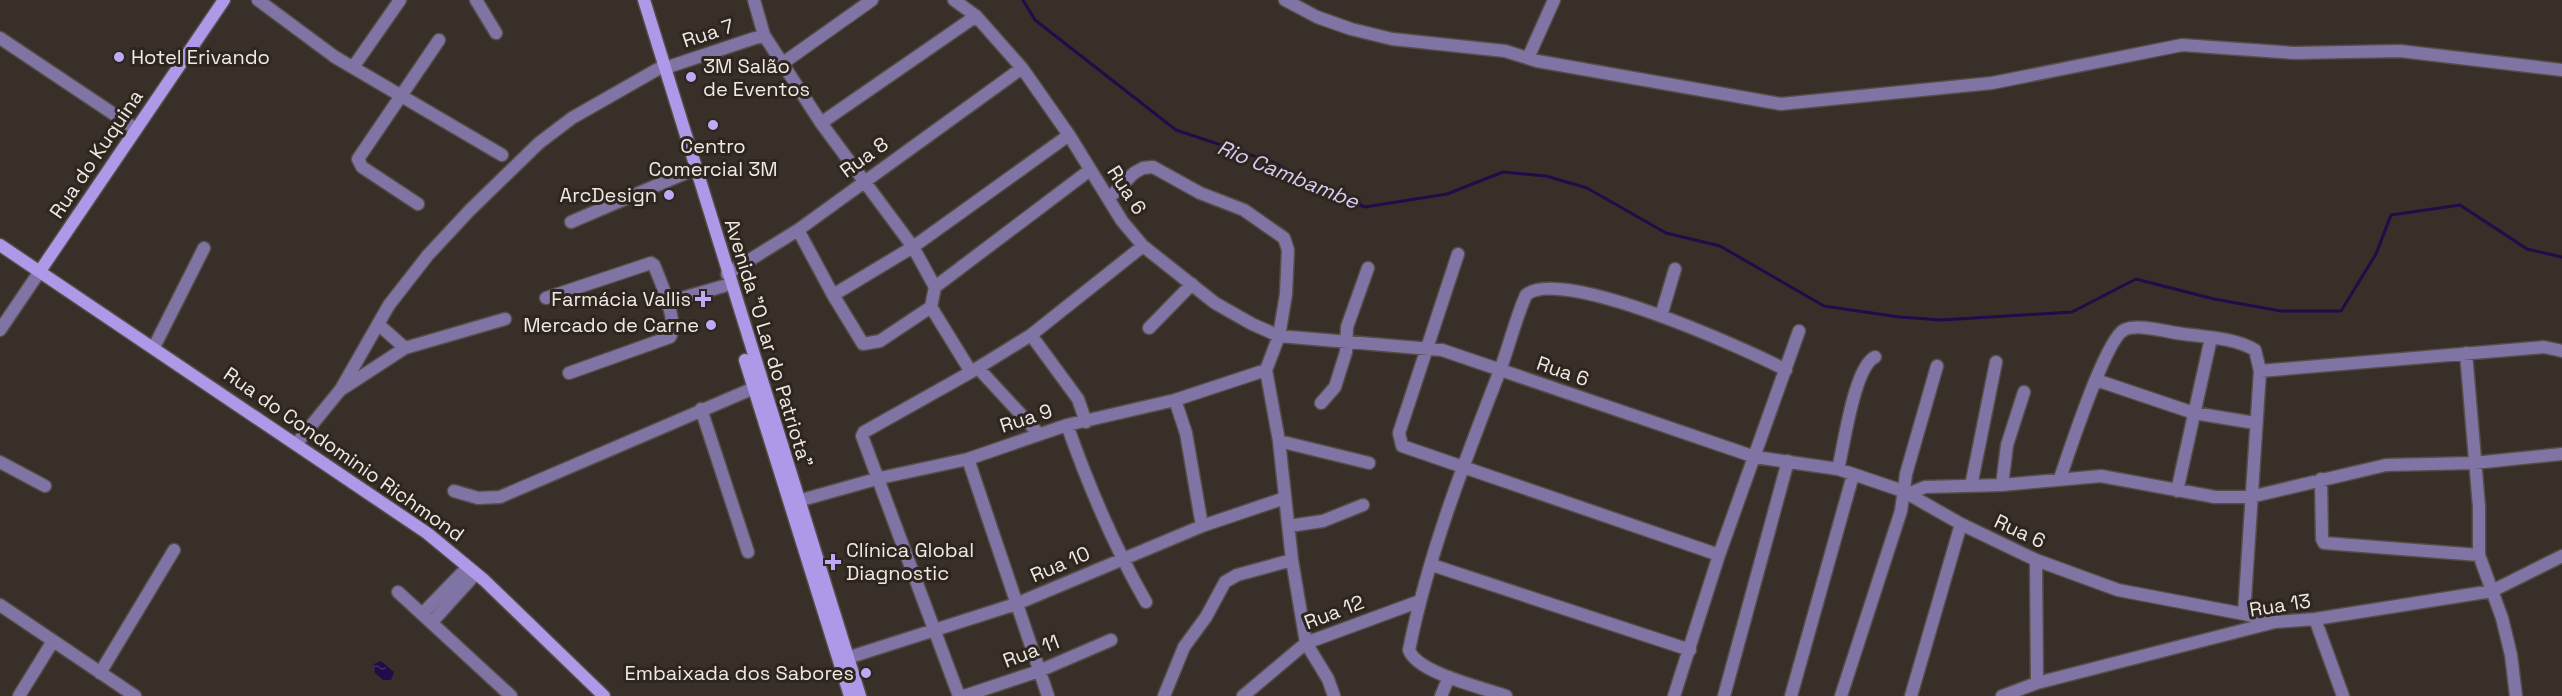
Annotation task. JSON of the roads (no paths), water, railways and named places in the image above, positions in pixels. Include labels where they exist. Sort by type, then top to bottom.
[{"type":"main road","name":"Rua do Kuquina","points":[[40,272],[224,0]]},
{"type":"main road","name":"Avenida \"O Lar do Patriota\"","points":[[636,0],[661,69],[727,274],[860,696]]},
{"type":"main road","name":"Avenida \"O Lar do Patriota\"","points":[[644,0],[688,172],[850,696]]},
{"type":"main road","name":"Rua do Condominio Richmond","points":[[0,245],[297,443],[427,533],[484,580],[604,696]]},
{"type":"street","points":[[258,0],[335,57],[354,66],[502,155]]},
{"type":"street","points":[[354,66],[400,0]]},
{"type":"street","points":[[476,0],[496,33]]},
{"type":"street","points":[[754,0],[764,34],[821,123],[912,247],[935,287],[931,307],[880,341],[868,345],[859,341],[798,230]]},
{"type":"street","points":[[783,63],[872,0]]},
{"type":"street","name":"Rua 6","points":[[954,0],[976,16],[1022,68],[1069,135],[1122,220],[1143,246],[1230,313],[1279,336],[1442,350],[1755,457],[1838,469],[1906,493],[1961,524],[2036,560],[2118,590],[2275,622]]},
{"type":"street","points":[[1285,0],[1317,17],[1361,32],[1392,39],[1494,49],[1528,58],[1781,104],[1992,83],[2182,45],[2294,53],[2400,51],[2562,70]]},
{"type":"street","points":[[1528,58],[1554,0]]},
{"type":"street","points":[[821,123],[976,16]]},
{"type":"street","name":"Rua 7","points":[[340,389],[378,324],[428,255],[538,143],[572,118],[661,69],[764,34]]},
{"type":"street","points":[[0,38],[136,129]]},
{"type":"street","points":[[418,204],[358,162],[360,153],[439,40]]},
{"type":"street","name":"Rua 8","points":[[727,274],[798,230],[1022,68]]},
{"type":"street","points":[[833,296],[912,247],[1069,135]]},
{"type":"street","points":[[1109,198],[1134,173],[1143,168],[1153,167],[1200,193],[1244,210],[1284,238],[1287,243],[1289,260],[1279,336],[1266,370],[1280,441],[1292,560],[1306,643],[1328,679],[1334,696]]},
{"type":"street","points":[[935,287],[1090,170]]},
{"type":"street","points":[[572,222],[688,172]]},
{"type":"street","points":[[962,696],[934,628],[880,478],[862,440],[864,432],[975,370],[1031,335],[1143,246]]},
{"type":"street","points":[[154,347],[204,248]]},
{"type":"street","points":[[1458,254],[1399,433],[1402,446],[1463,465],[1719,555]]},
{"type":"street","points":[[546,298],[651,263],[654,265],[668,302],[673,327],[670,337],[569,373]]},
{"type":"street","points":[[1322,402],[1335,387],[1346,342],[1347,327],[1368,268]]},
{"type":"street","points":[[1661,316],[1675,268]]},
{"type":"street","name":"Rua do Kuquina","points":[[0,330],[40,272]]},
{"type":"street","points":[[1149,328],[1192,285]]},
{"type":"street","points":[[668,302],[724,286]]},
{"type":"street","points":[[1506,696],[1449,677],[1412,658],[1409,650],[1420,601],[1463,465],[1501,369],[1522,305],[1531,290],[1557,288],[1583,293],[1661,316],[1743,349],[1786,370]]},
{"type":"street","points":[[931,307],[975,370],[1039,434]]},
{"type":"street","points":[[297,443],[340,389],[405,348],[505,319]]},
{"type":"street","points":[[378,324],[405,348]]},
{"type":"street","points":[[2060,478],[2096,380],[2115,337],[2125,329],[2211,338],[2235,342],[2255,350],[2260,371],[2244,614]]},
{"type":"street","points":[[1674,696],[1719,555],[1799,331]]},
{"type":"street","points":[[1031,335],[1078,399],[1086,422]]},
{"type":"street","points":[[2177,491],[2211,338]]},
{"type":"street","points":[[2260,371],[2466,352],[2544,347],[2562,351]]},
{"type":"street","points":[[2466,352],[2479,507],[2479,555],[2493,591],[2511,655],[2516,696]]},
{"type":"street","points":[[1838,469],[1856,391],[1866,364],[1875,357]]},
{"type":"street","points":[[1971,486],[1996,362]]},
{"type":"street","points":[[1841,696],[1901,511],[1937,366]]},
{"type":"street","name":"Rua 9","points":[[798,501],[880,478],[968,459],[1067,425],[1175,400],[1266,370]]},
{"type":"street","points":[[2096,380],[2194,414],[2255,423]]},
{"type":"street","points":[[454,491],[478,498],[500,497],[754,388]]},
{"type":"street","points":[[2002,485],[2007,445],[2024,392]]},
{"type":"street","points":[[1175,400],[1186,433],[1202,526]]},
{"type":"street","points":[[701,410],[748,552]]},
{"type":"street","points":[[1067,425],[1090,491],[1121,559],[1146,602]]},
{"type":"street","points":[[1280,441],[1369,464]]},
{"type":"street","points":[[1906,493],[1925,487],[2002,485],[2101,476],[2215,497],[2250,497],[2386,465],[2474,463],[2562,454]]},
{"type":"street","points":[[968,459],[1048,696]]},
{"type":"street","points":[[1724,696],[1788,460]]},
{"type":"street","points":[[0,462],[45,486]]},
{"type":"street","points":[[1791,696],[1853,475]]},
{"type":"street","points":[[2322,479],[2322,539],[2324,543],[2479,555]]},
{"type":"street","name":"Rua 10","points":[[847,658],[934,628],[1016,604],[1202,526],[1285,498]]},
{"type":"street","points":[[1289,526],[1323,521],[1363,505]]},
{"type":"street","points":[[1911,696],[1961,524]]},
{"type":"street","points":[[100,673],[174,550]]},
{"type":"street","name":"Rua 13","points":[[2002,696],[2037,683],[2275,622],[2315,619],[2493,591],[2562,556]]},
{"type":"street","points":[[1164,696],[1184,647],[1206,617],[1226,582],[1237,575],[1292,560]]},
{"type":"street","points":[[2036,560],[2037,683]]},
{"type":"street","points":[[1432,565],[1690,650]]},
{"type":"street","points":[[428,618],[466,576]]},
{"type":"street","points":[[398,592],[511,696]]},
{"type":"street","name":"Rua 12","points":[[1243,696],[1306,643],[1420,601]]},
{"type":"street","points":[[0,605],[100,673],[121,692],[135,696]]},
{"type":"street","points":[[2315,619],[2343,696]]},
{"type":"street","name":"Rua 11","points":[[962,696],[1039,671],[1111,640]]},
{"type":"street","points":[[19,696],[53,641]]},
{"type":"street","points":[[1441,696],[1449,677]]},
{"type":"water","points":[[381,661],[394,672],[391,680],[383,680],[375,673],[374,664]]},
{"type":"waterway","name":"Rio Cambambe","points":[[1023,0],[1035,20],[1176,130],[1275,163],[1323,190],[1365,207],[1447,194],[1503,172],[1546,176],[1587,188],[1666,233],[1720,246],[1824,306],[1899,317],[1942,320],[2072,312],[2136,279],[2214,299],[2281,311],[2341,311],[2376,254],[2391,215],[2460,205],[2527,249],[2562,257]]},
{"type":"place","name":"Hotel Erivando","points":[[119,57]]},
{"type":"place","name":"3M Salão de Eventos","points":[[691,77]]},
{"type":"place","name":"Centro Comercial 3M","points":[[713,125]]},
{"type":"place","name":"ArcDesign","points":[[669,195]]},
{"type":"place","name":"Farmácia Vallis","points":[[703,299]]},
{"type":"place","name":"Mercado de Carne","points":[[711,325]]},
{"type":"place","name":"Clínica Global Diagnostic","points":[[833,562]]},
{"type":"place","name":"Embaixada dos Sabores","points":[[866,673]]}]
